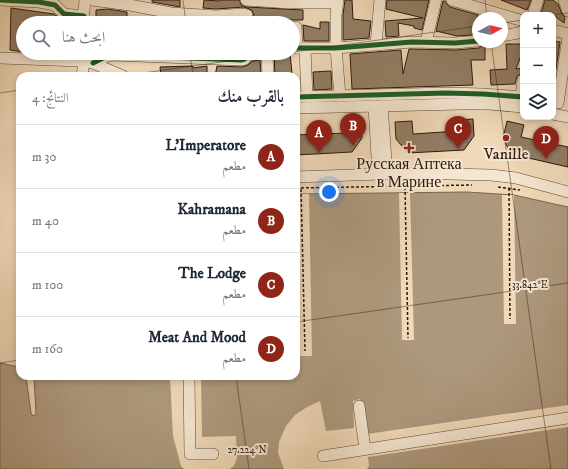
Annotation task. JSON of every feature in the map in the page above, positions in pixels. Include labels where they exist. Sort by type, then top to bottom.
[{"type":"street","points":[[0,0],[39,2],[55,5],[64,14],[72,16]]},
{"type":"street","points":[[83,16],[85,0]]},
{"type":"street","points":[[92,0],[130,2],[166,16]]},
{"type":"street","points":[[247,16],[247,0],[289,3],[337,2],[336,48],[340,96]]},
{"type":"street","points":[[376,45],[380,0]]},
{"type":"street","points":[[426,42],[436,0]]},
{"type":"street","points":[[452,0],[476,3],[520,20]]},
{"type":"street","points":[[534,12],[538,0]]},
{"type":"street","points":[[564,0],[568,11]]},
{"type":"street","points":[[232,16],[243,14],[245,16]]},
{"type":"street","points":[[556,31],[568,36],[560,104]]},
{"type":"street","points":[[508,35],[520,33]]},
{"type":"street","points":[[300,48],[336,48],[426,42],[455,44],[472,41]]},
{"type":"street","points":[[0,58],[16,58]]},
{"type":"street","points":[[83,72],[85,60],[114,72]]},
{"type":"street","points":[[267,60],[268,72]]},
{"type":"street","points":[[299,60],[300,72]]},
{"type":"street","points":[[300,72],[302,97],[446,93],[483,94],[520,100]]},
{"type":"street","points":[[300,108],[475,104],[520,100]]},
{"type":"street","points":[[378,106],[382,174]]},
{"type":"street","points":[[556,115],[568,118]]},
{"type":"street","points":[[300,177],[382,174],[491,175],[516,178],[568,192]]},
{"type":"street","points":[[189,380],[190,454],[213,454]]},
{"type":"street","points":[[360,406],[365,450]]},
{"type":"street","points":[[323,456],[568,418]]},
{"type":"path","points":[[305,351],[301,188],[478,185]]},
{"type":"path","points":[[493,186],[523,191]]},
{"type":"path","points":[[405,187],[408,338]]},
{"type":"path","points":[[509,188],[510,319]]},
{"type":"shaded area","points":[[467,192],[514,195],[568,207],[568,469],[0,469],[0,363],[16,366],[16,380],[27,380],[31,413],[33,416],[36,414],[34,380],[300,380],[300,194]]},
{"type":"pier","points":[[399,193],[410,193],[414,340],[402,340]]},
{"type":"pier","points":[[300,194],[309,194],[312,356],[300,356]]},
{"type":"pier","points":[[502,195],[514,195],[516,324],[504,324]]},
{"type":"pier","points":[[170,380],[201,380],[202,437],[236,436],[237,458],[234,466],[230,469],[184,469],[181,466],[173,436]]},
{"type":"pier","points":[[360,399],[367,434],[568,405],[568,427],[368,457],[369,466],[367,469],[284,469],[278,453],[279,442],[286,426],[295,415],[320,401],[326,431],[354,428],[353,401]]},
{"type":"building","points":[[152,0],[180,0],[180,7],[152,2]]},
{"type":"building","points":[[204,0],[239,0],[242,6],[246,7],[303,10],[303,20],[300,20],[300,16],[254,16],[252,10],[244,7],[216,9],[203,8]]},
{"type":"building","points":[[345,0],[352,0],[353,19],[371,21],[369,38],[343,40],[343,15]]},
{"type":"building","points":[[387,0],[429,0],[422,30],[414,28],[414,26],[398,23],[399,36],[386,37],[385,21],[423,18],[386,9]]},
{"type":"building","points":[[501,0],[531,0],[527,10]]},
{"type":"building","points":[[545,0],[553,0],[558,4],[562,14],[565,17],[564,23],[556,17],[556,12],[542,12]]},
{"type":"building","points":[[443,1],[445,1],[450,7],[472,13],[472,35],[457,36],[436,31]]},
{"type":"building","points":[[11,8],[54,14],[57,16],[16,16],[16,51],[10,50]]},
{"type":"building","points":[[108,9],[127,12],[127,16],[96,16],[96,10]]},
{"type":"building","points":[[320,22],[329,22],[329,41],[304,41],[303,25],[320,29]]},
{"type":"building","points":[[556,41],[560,42],[556,69]]},
{"type":"building","points":[[508,44],[520,44],[520,58],[516,69],[520,68],[520,74],[517,76],[515,84],[491,85],[490,70],[507,69],[506,48],[508,48]]},
{"type":"building","points":[[485,48],[485,60],[471,60],[473,85],[352,89],[350,54],[401,50],[403,74],[409,49],[456,50]]},
{"type":"building","points":[[260,60],[261,72],[216,72],[217,66],[242,67],[248,65],[252,61]]},
{"type":"building","points":[[274,60],[291,60],[292,72],[275,72]]},
{"type":"building","points":[[193,66],[193,68],[207,66],[207,72],[161,72],[160,67]]},
{"type":"building","points":[[331,71],[332,89],[314,90],[313,72]]},
{"type":"building","points":[[473,119],[474,136],[464,150],[408,153],[396,139],[395,122],[412,121],[413,134],[458,131],[458,120]]},
{"type":"building","points":[[361,121],[362,138],[352,152],[300,155],[300,135],[346,133],[345,122]]},
{"type":"building","points":[[507,121],[524,125],[521,137],[568,147],[568,167],[511,154],[503,138]]},
{"type":"cycle path","points":[[0,0],[39,2],[55,5],[64,14],[84,16]]},
{"type":"cycle path","points":[[300,48],[336,48],[412,42],[455,43],[472,42]]},
{"type":"cycle path","points":[[93,63],[99,60]]},
{"type":"cycle path","points":[[300,97],[446,93],[520,97]]},
{"type":"place","name":"Vanille","points":[[506,138]]},
{"type":"place","name":"Kahramana","points":[[353,146]]},
{"type":"place","name":"Русская Аптека в Марине","points":[[409,148]]},
{"type":"place","name":"The Lodge","points":[[458,149]]},
{"type":"place","name":"L'Imperatore","points":[[319,153]]},
{"type":"place","name":"Meat And Mood","points":[[546,159]]}]
